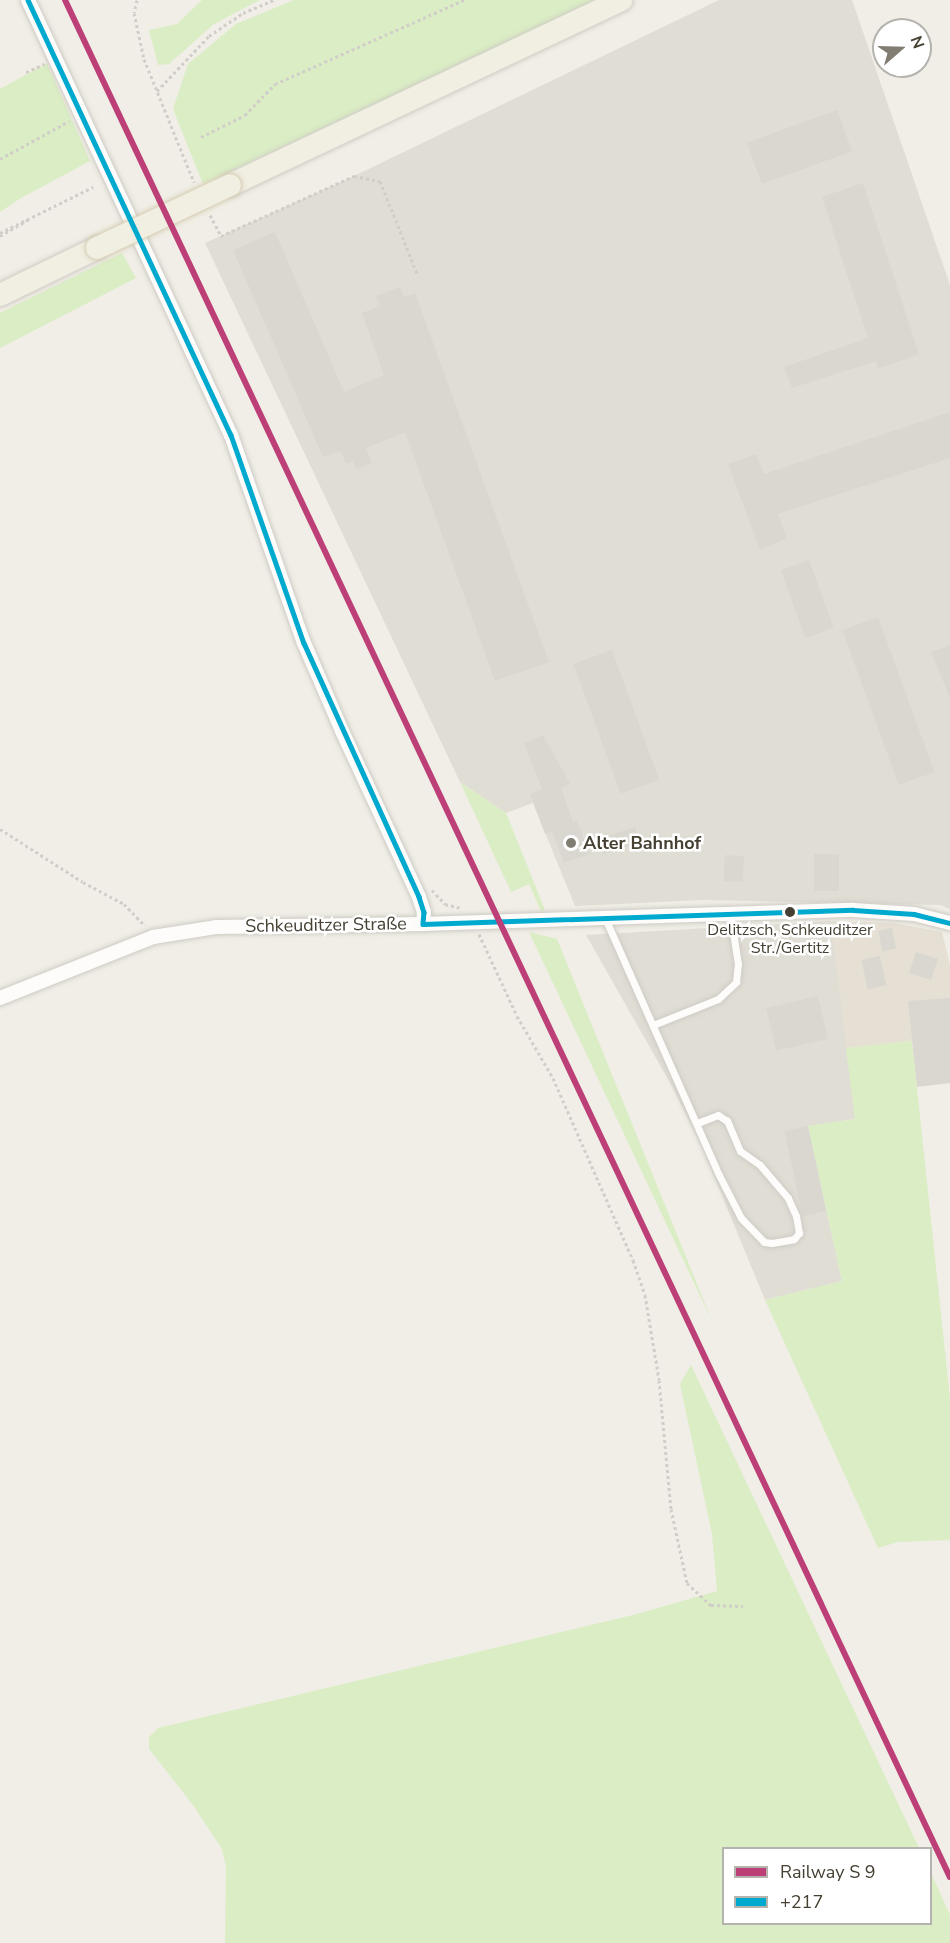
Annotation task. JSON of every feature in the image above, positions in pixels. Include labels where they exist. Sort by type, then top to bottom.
[{"type":"main road","points":[[0,295],[622,0]]},
{"type":"street","points":[[28,0],[231,435],[304,643],[419,897],[424,912],[423,924]]},
{"type":"street","name":"Schkeuditzer Straße","points":[[0,998],[153,937],[217,927],[423,924],[730,913],[880,911],[914,914],[950,923]]},
{"type":"lane","points":[[653,1025],[718,999],[736,982],[738,964],[730,913]]},
{"type":"lane","points":[[605,918],[730,1198],[746,1225],[764,1242],[794,1239],[799,1233],[796,1216],[788,1198],[760,1165],[740,1150],[727,1121],[718,1115],[697,1123]]},
{"type":"path","points":[[157,91],[209,36],[243,13],[274,0]]},
{"type":"path","points":[[201,137],[245,115],[275,84],[464,0]]},
{"type":"path","points":[[26,72],[55,58]]},
{"type":"path","points":[[0,159],[82,115]]},
{"type":"path","points":[[0,235],[32,216],[93,187]]},
{"type":"path","points":[[0,829],[82,882],[124,904],[153,937]]},
{"type":"path","points":[[478,922],[480,937],[517,1016],[553,1078],[633,1260],[645,1295],[659,1380],[671,1509],[687,1583],[711,1605],[743,1606]]},
{"type":"shaded area","points":[[719,0],[852,0],[872,58],[872,78],[879,78],[950,285],[950,909],[940,905],[703,900],[575,906],[533,803],[506,813],[460,782],[205,243],[354,176]]},
{"type":"shaded area","points":[[831,921],[894,923],[942,932],[950,965],[950,1083],[912,1041],[846,1048]]},
{"type":"shaded area","points":[[831,921],[855,1119],[808,1126],[842,1281],[765,1300],[702,1147],[669,1081],[586,935]]},
{"type":"green space","points":[[202,0],[260,0],[214,24],[169,64],[158,65],[149,30],[177,24]]},
{"type":"green space","points":[[294,0],[600,0],[203,184],[173,109],[188,64],[236,24]]},
{"type":"green space","points":[[47,63],[90,161],[21,198],[0,212],[0,89]]},
{"type":"green space","points":[[122,253],[136,278],[0,348],[0,313]]},
{"type":"green space","points":[[460,782],[506,813],[545,910],[541,911],[529,884],[511,892]]},
{"type":"green space","points":[[529,932],[557,939],[712,1321]]},
{"type":"green space","points":[[912,1041],[950,1399],[950,1540],[898,1542],[878,1548],[765,1300],[842,1281],[808,1126],[855,1119],[846,1048]]},
{"type":"green space","points":[[691,1365],[919,1847],[722,1847],[722,1925],[932,1925],[932,1875],[950,1915],[950,1943],[225,1943],[226,1867],[222,1849],[193,1805],[149,1749],[149,1737],[158,1728],[637,1614],[717,1591],[712,1534],[680,1384]]},
{"type":"building","points":[[837,110],[852,151],[762,184],[747,143]]},
{"type":"building","points":[[863,183],[919,354],[878,369],[876,361],[792,388],[784,367],[868,338],[822,197]]},
{"type":"building","points":[[275,232],[344,392],[384,375],[362,313],[380,306],[376,296],[400,287],[404,297],[415,293],[549,662],[495,681],[405,432],[366,448],[372,463],[356,469],[353,461],[346,464],[341,451],[323,457],[233,250]]},
{"type":"building","points":[[950,412],[950,458],[778,514],[787,538],[760,550],[728,464],[756,454],[764,474]]},
{"type":"building","points":[[809,560],[834,628],[805,638],[781,570]]},
{"type":"building","points":[[878,617],[934,772],[899,785],[842,630]]},
{"type":"building","points":[[950,645],[950,698],[931,652]]},
{"type":"building","points":[[612,650],[659,780],[621,794],[573,664]]},
{"type":"building","points":[[543,735],[570,784],[561,788],[573,822],[577,821],[590,854],[564,863],[552,831],[545,834],[530,794],[542,789],[524,743]]},
{"type":"building","points":[[635,827],[640,842],[603,854],[598,839]]},
{"type":"building","points":[[814,854],[839,854],[839,891],[814,891]]},
{"type":"building","points":[[725,855],[744,856],[743,882],[724,881]]},
{"type":"building","points":[[892,928],[896,949],[882,951],[878,931]]},
{"type":"building","points":[[916,952],[938,959],[931,980],[909,973]]},
{"type":"building","points":[[880,956],[886,985],[868,989],[861,960]]},
{"type":"building","points":[[818,996],[828,1039],[776,1051],[766,1008]]},
{"type":"building","points":[[950,998],[950,1083],[917,1087],[908,1001]]},
{"type":"building","points":[[808,1126],[826,1211],[803,1216],[785,1131]]},
{"type":"transit line","name":"+217","points":[[28,0],[231,435],[304,643],[419,897],[424,912],[423,924]]},
{"type":"transit line","points":[[65,0],[950,1877]]},
{"type":"transit line","name":"+217","points":[[423,924],[853,910],[914,914],[950,923]]},
{"type":"place","name":"Alter Bahnhof","points":[[571,843]]},
{"type":"place","name":"Delitzsch, Schkeuditzer Str./Gertitz","points":[[790,912]]}]
